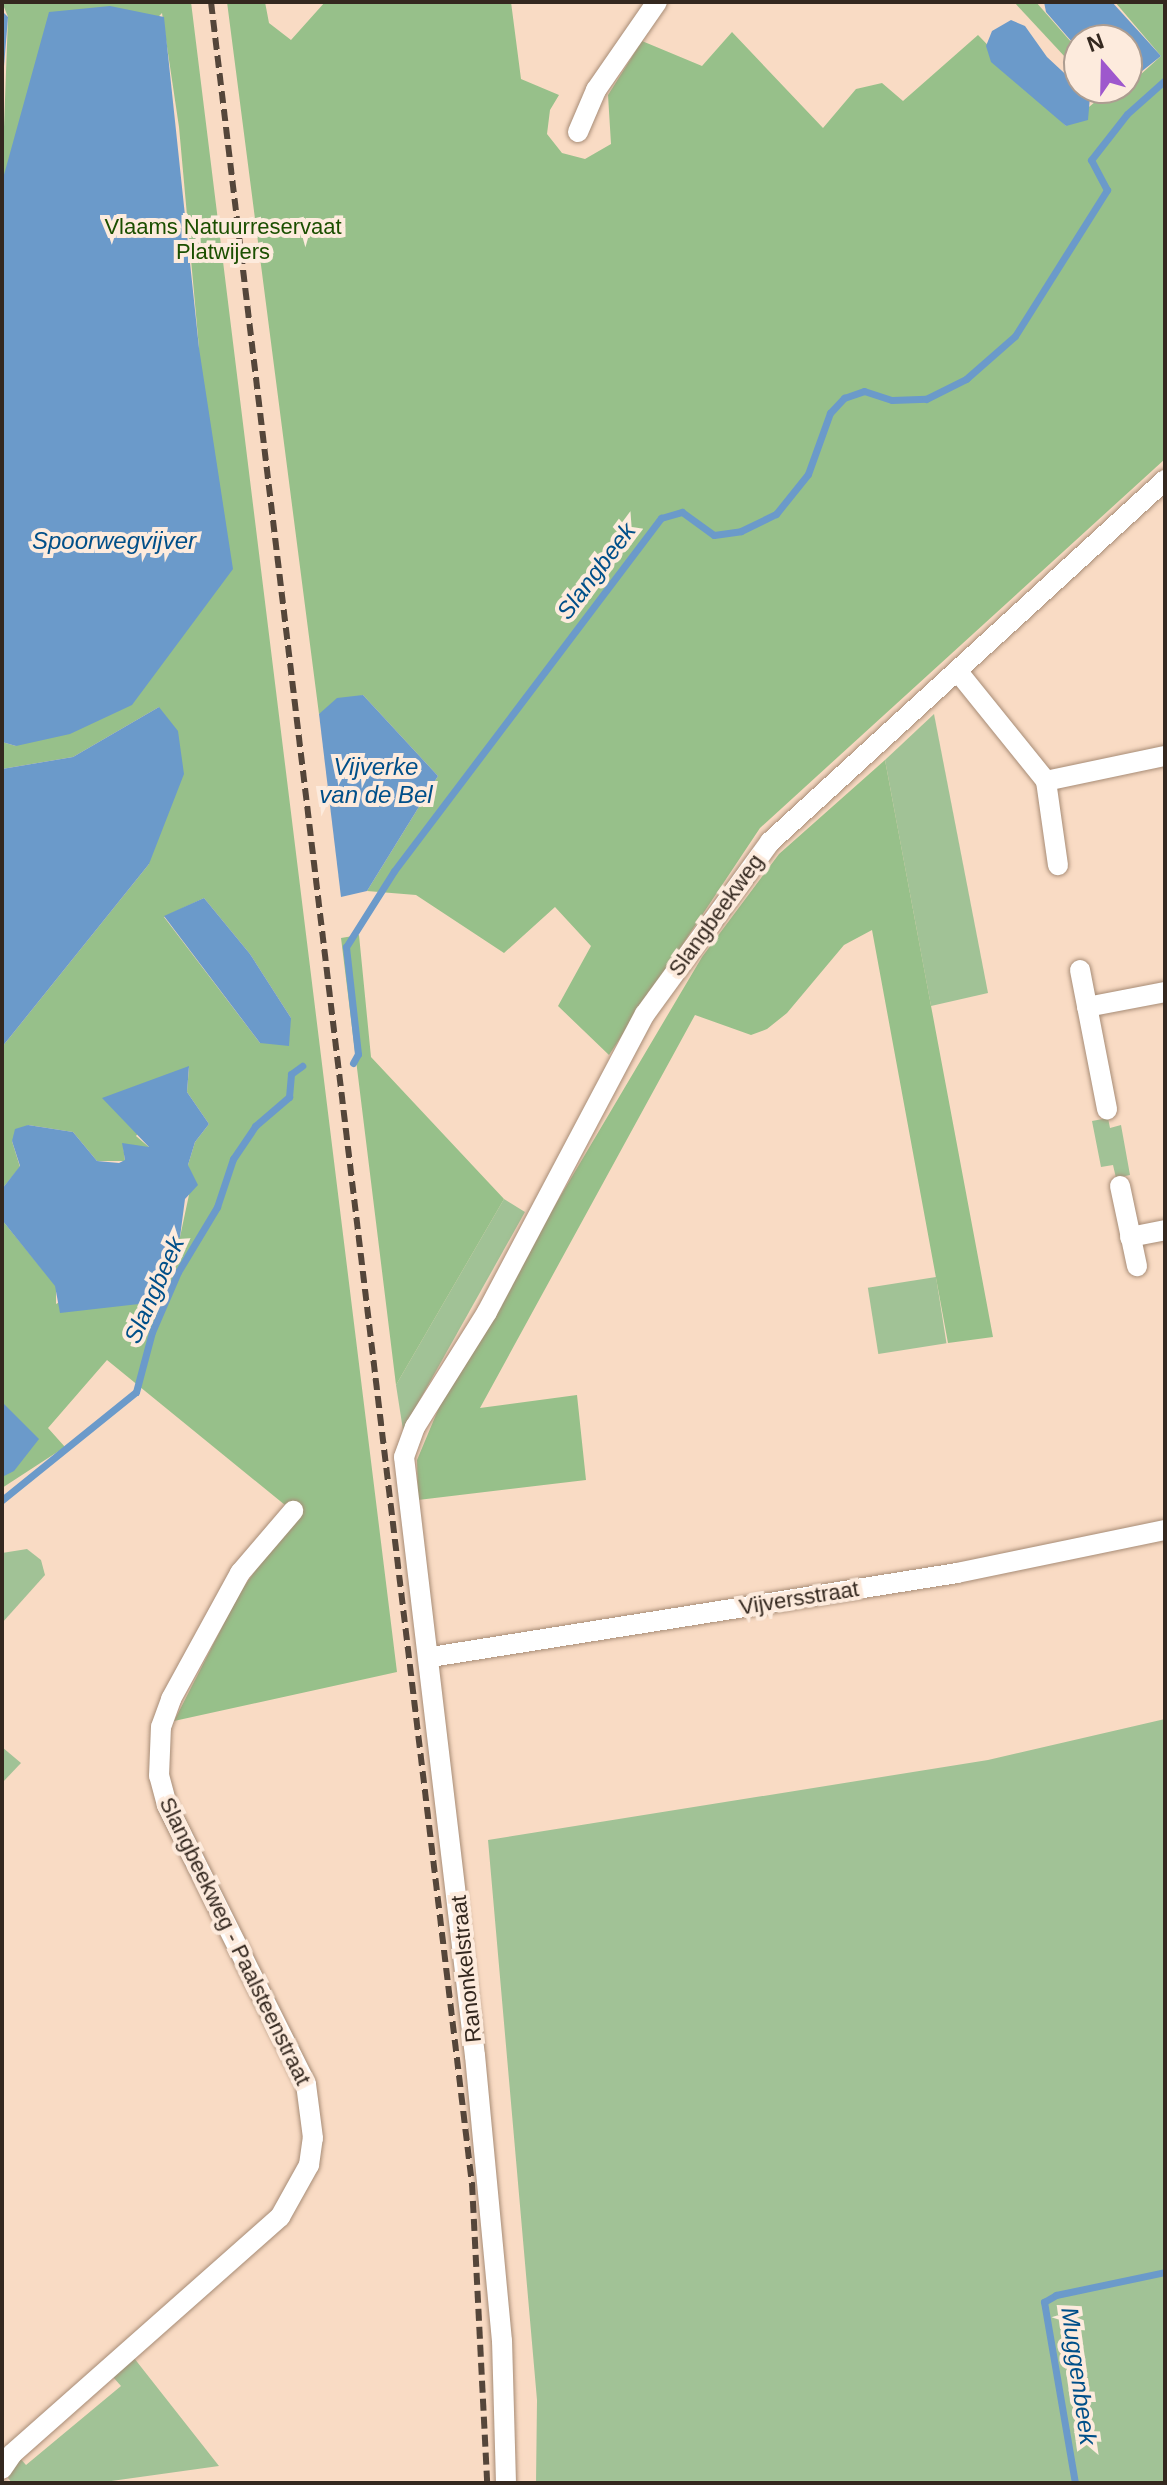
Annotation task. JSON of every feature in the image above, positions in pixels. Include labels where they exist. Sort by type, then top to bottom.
[{"type":"street","points":[[578,132],[596,90],[657,2]]},
{"type":"street","name":"Slangbeekweg","points":[[404,1457],[415,1427],[487,1312],[645,1014],[689,948],[770,842],[959,673],[1165,480]]},
{"type":"street","points":[[959,673],[1046,781],[1058,865]]},
{"type":"street","points":[[1046,781],[1165,756]]},
{"type":"street","points":[[1080,970],[1107,1109]]},
{"type":"street","points":[[1087,1007],[1165,992]]},
{"type":"street","points":[[1120,1186],[1137,1266]]},
{"type":"street","points":[[1130,1237],[1165,1230]]},
{"type":"street","name":"Ranonkelstraat","points":[[404,1457],[431,1657],[502,2341],[506,2483]]},
{"type":"street","name":"Slangbeekweg - Paalsteenstraat","points":[[2,2469],[12,2454],[280,2217],[309,2165],[313,2138],[306,2084],[167,1805],[159,1776],[161,1727],[171,1699],[240,1573],[293,1511]]},
{"type":"street","name":"Vijversstraat","points":[[431,1657],[957,1573],[1165,1530]]},
{"type":"green space","points":[[2,2],[191,2],[397,1672],[174,1721],[240,1592],[296,1514],[107,1360],[48,1428],[65,1447],[2,1488],[2,1220],[56,1286],[56,1304],[180,1237],[190,1190],[188,1165],[195,1142],[209,1124],[187,1092],[189,1067],[136,1136],[150,1148],[123,1144],[125,1161],[97,1161],[73,1132],[28,1125],[12,1141],[20,1167],[2,1189],[2,1047],[149,864],[159,707],[73,757],[2,769],[2,742],[16,746],[199,348],[179,127],[162,13],[2,182],[8,17]],"holes":[[[204,898],[250,954],[291,1018],[260,1043],[164,917]]]},
{"type":"green space","points":[[227,2],[265,2],[269,23],[291,40],[325,2],[511,2],[521,79],[559,95],[550,110],[547,134],[562,153],[585,159],[611,144],[608,95],[642,41],[702,66],[732,32],[823,128],[856,89],[882,83],[903,101],[978,35],[1066,126],[1093,104],[1143,104],[1143,72],[1161,56],[1143,35],[1143,24],[1134,24],[1115,2],[1165,2],[1165,459],[760,828],[609,1055],[558,1006],[591,946],[555,907],[504,953],[416,895],[367,891],[438,776],[363,695],[319,714]]},
{"type":"green space","points":[[1014,2],[1036,2],[1063,33],[1063,55]]},
{"type":"green space","points":[[934,714],[988,993],[931,1006],[885,760]]},
{"type":"green space","points":[[885,760],[993,1337],[948,1343],[872,930],[844,945],[787,1013],[767,1029],[751,1035],[695,1015],[480,1408],[577,1395],[586,1480],[418,1500],[417,1460],[448,1386],[702,957],[779,854]]},
{"type":"green space","points":[[359,935],[371,1057],[504,1199],[396,1385],[341,938]]},
{"type":"green space","points":[[1108,1118],[1110,1128],[1121,1125],[1130,1175],[1116,1178],[1113,1165],[1101,1167],[1092,1121]]},
{"type":"green space","points":[[504,1199],[525,1212],[403,1430],[396,1385]]},
{"type":"green space","points":[[936,1277],[946,1343],[878,1354],[868,1288]]},
{"type":"green space","points":[[27,1549],[41,1560],[45,1575],[2,1623],[2,1553]]},
{"type":"green space","points":[[1165,1719],[1165,2483],[536,2483],[537,2400],[488,1840],[988,1760]]},
{"type":"green space","points":[[2,1747],[21,1763],[2,1783]]},
{"type":"green space","points":[[134,2358],[219,2466],[97,2483],[12,2483],[8,2478],[19,2457],[26,2465],[121,2386],[113,2377]]},
{"type":"water","points":[[1044,2],[1112,2],[1132,24],[1063,24],[1063,32],[1046,12]]},
{"type":"water","name":"Spoorwegvijver","points":[[110,6],[164,17],[199,348],[233,569],[132,705],[70,734],[16,746],[2,742],[2,182],[49,12]]},
{"type":"water","points":[[2,11],[8,17],[2,91]]},
{"type":"water","points":[[1011,20],[1025,26],[1047,57],[1063,72],[1063,104],[1089,104],[1088,120],[1066,126],[991,62],[986,46],[992,31]]},
{"type":"water","points":[[1143,36],[1161,56],[1143,70]]},
{"type":"water","name":"Vijverke van de Bel","points":[[363,695],[438,776],[367,891],[341,897],[319,714],[337,698]]},
{"type":"water","points":[[159,707],[178,731],[184,774],[149,864],[2,1047],[2,769],[73,757]]},
{"type":"water","points":[[204,898],[250,954],[291,1018],[289,1046],[260,1043],[164,916]]},
{"type":"water","points":[[189,1066],[187,1092],[209,1124],[195,1142],[188,1165],[198,1185],[185,1199],[180,1237],[139,1304],[60,1313],[55,1286],[2,1220],[2,1189],[20,1166],[12,1141],[15,1129],[28,1125],[73,1132],[97,1161],[119,1163],[125,1160],[122,1143],[149,1147],[102,1098]]},
{"type":"water","points":[[2,1402],[39,1439],[14,1471],[4,1476]]},
{"type":"waterway","name":"Slangbeek","points":[[353,1063],[358,1054],[346,947],[394,871],[661,518],[682,512],[714,535],[741,531],[776,514],[808,474],[830,413],[844,398],[864,391],[892,400],[926,399],[966,379],[1015,336],[1107,190],[1091,160],[1127,114],[1165,80]]},
{"type":"waterway","name":"Slangbeek","points":[[2,1500],[136,1392],[152,1332],[178,1272],[217,1207],[233,1159],[255,1126],[289,1097],[291,1074],[302,1066]]},
{"type":"waterway","name":"Muggenbeek","points":[[1075,2483],[1044,2302],[1056,2295],[1165,2272]]},
{"type":"railway","points":[[211,2],[472,2183],[487,2483]]},
{"type":"park label","name":"Vlaams Natuurreservaat Platwijers","points":[[223,238]]}]
